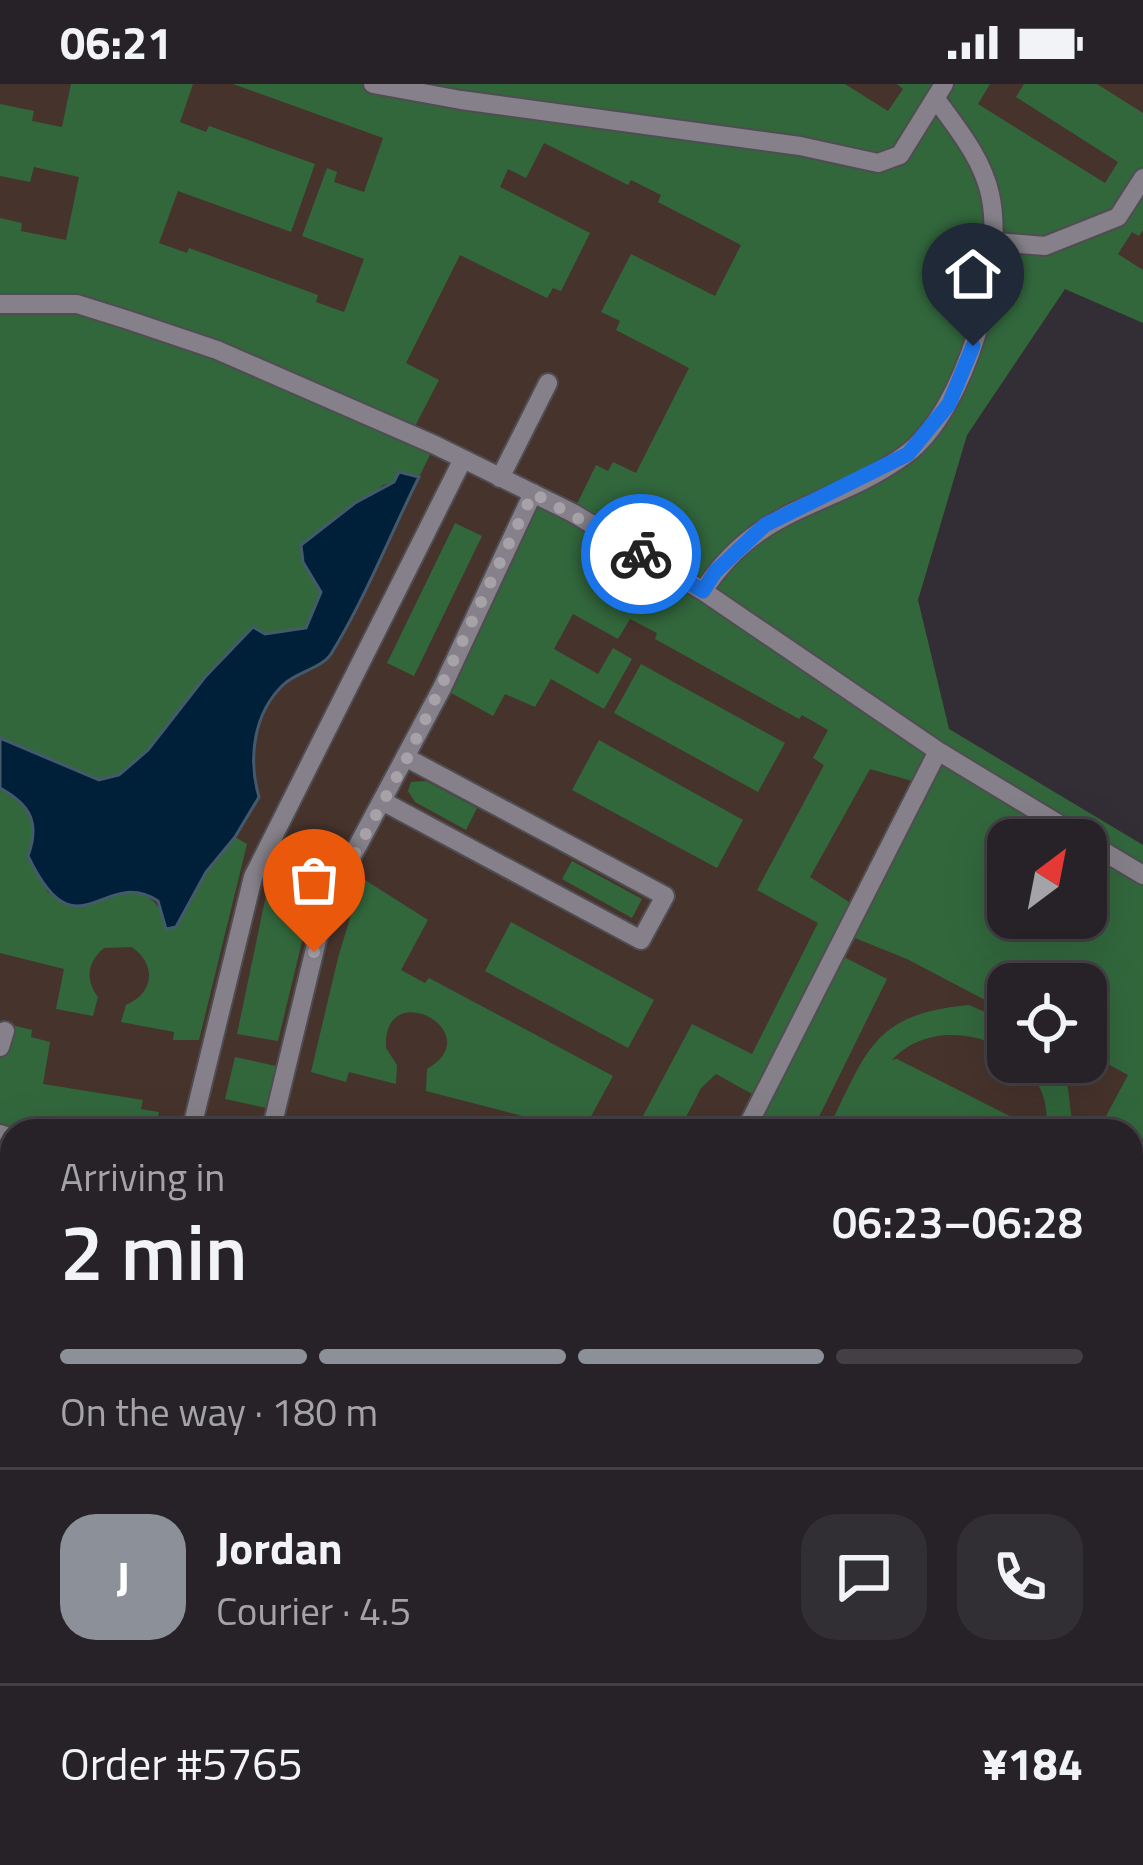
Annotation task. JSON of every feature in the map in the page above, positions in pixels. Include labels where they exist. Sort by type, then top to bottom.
[{"type":"street","points":[[382,85],[711,132],[878,163],[900,154],[940,92],[989,192],[996,242],[973,346],[949,404],[908,454],[765,525],[715,572],[703,591]]},
{"type":"street","points":[[996,242],[1045,246],[1118,217],[1143,178]]},
{"type":"street","points":[[0,304],[77,304],[218,350],[344,403],[533,493],[703,591],[938,751],[1051,819]]},
{"type":"street","points":[[500,478],[548,383]]},
{"type":"street","points":[[194,1119],[253,877],[463,459]]},
{"type":"street","points":[[274,1119],[326,907],[407,758],[533,493]]},
{"type":"street","points":[[751,1119],[938,751]]},
{"type":"street","points":[[384,802],[641,940],[665,896],[407,758]]},
{"type":"street","points":[[1107,853],[1143,875]]},
{"type":"shaded area","points":[[0,84],[1143,84],[1143,323],[1065,289],[967,435],[918,600],[949,729],[1100,819],[987,819],[987,939],[1107,939],[1107,823],[1143,845],[1132,1119],[0,1119]]},
{"type":"green space","points":[[71,84],[193,84],[180,122],[206,132],[209,126],[315,164],[291,232],[178,191],[159,243],[187,253],[189,248],[318,295],[316,302],[344,312],[364,259],[302,236],[327,168],[337,172],[334,182],[364,192],[383,138],[233,84],[845,84],[888,111],[903,89],[897,84],[990,84],[978,104],[1105,183],[1118,162],[1016,97],[1024,84],[1097,84],[1143,113],[1143,230],[1139,236],[1132,232],[1118,254],[1143,270],[1143,323],[1065,289],[967,435],[918,600],[949,729],[1100,819],[987,819],[987,939],[1107,939],[1107,823],[1143,845],[1143,1119],[1104,1119],[1128,1075],[1107,1064],[1107,963],[987,963],[987,1001],[907,959],[845,934],[836,953],[887,979],[818,1119],[751,1119],[761,1099],[716,1074],[701,1088],[685,1119],[641,1119],[692,1024],[752,1054],[818,923],[757,890],[824,765],[813,758],[828,730],[802,715],[799,719],[655,639],[657,633],[630,619],[618,639],[573,614],[554,649],[598,674],[613,648],[632,659],[604,709],[551,679],[535,707],[505,694],[493,716],[442,688],[533,493],[573,512],[596,465],[608,471],[613,462],[636,473],[689,368],[616,330],[620,321],[601,312],[631,254],[715,296],[741,245],[658,202],[661,195],[631,180],[628,185],[544,143],[526,178],[508,169],[500,187],[590,233],[561,291],[553,288],[547,298],[460,255],[406,363],[439,380],[411,434],[435,445],[419,477],[399,473],[303,562],[321,592],[306,628],[265,634],[253,627],[205,677],[148,750],[119,775],[99,780],[0,738],[0,218],[22,223],[21,231],[66,240],[79,177],[34,167],[30,182],[0,176],[0,104],[34,111],[32,121],[62,127]],"holes":[[[870,769],[919,783],[857,907],[810,877]]]},
{"type":"green space","points":[[455,523],[482,536],[414,676],[387,663]]},
{"type":"green space","points":[[641,664],[785,743],[758,792],[614,713]]},
{"type":"green space","points":[[599,740],[743,820],[717,868],[572,790]]},
{"type":"green space","points":[[426,781],[477,808],[466,830],[415,802],[408,791],[411,782]]},
{"type":"green space","points":[[0,788],[30,816],[33,834],[28,857],[48,893],[130,890],[156,904],[163,917],[191,902],[206,872],[235,837],[247,844],[199,1040],[173,1040],[174,1032],[121,1022],[126,1005],[142,993],[149,978],[146,962],[132,947],[104,948],[94,959],[90,978],[98,997],[93,1016],[56,1009],[64,969],[0,953]]},
{"type":"green space","points":[[314,833],[328,841],[331,860],[313,896],[278,1041],[237,1034],[269,881],[295,838]]},
{"type":"green space","points":[[572,861],[642,899],[632,918],[562,879]]},
{"type":"green space","points":[[362,878],[428,920],[401,970],[425,983],[429,978],[613,1076],[590,1119],[534,1119],[426,1091],[427,1069],[443,1054],[447,1040],[441,1027],[414,1012],[400,1015],[389,1026],[386,1048],[397,1065],[396,1084],[349,1072],[346,1082],[311,1072]]},
{"type":"green space","points":[[511,922],[654,1000],[628,1048],[485,971]]},
{"type":"green space","points":[[969,1005],[987,1013],[987,1041],[932,1037],[892,1060],[1015,1119],[833,1119],[876,1042],[911,1017]]},
{"type":"green space","points":[[0,1022],[32,1030],[31,1037],[50,1042],[43,1084],[143,1100],[141,1109],[159,1112],[158,1119],[0,1119]]},
{"type":"green space","points":[[235,1057],[276,1066],[266,1108],[225,1099]]},
{"type":"green space","points":[[1037,1083],[1065,1083],[1072,1119],[1046,1119]]},
{"type":"water","points":[[399,472],[419,477],[366,589],[331,654],[284,684],[265,709],[254,752],[259,797],[206,872],[176,927],[166,929],[158,901],[139,893],[121,893],[76,906],[61,901],[45,886],[28,856],[33,824],[26,808],[0,788],[0,738],[99,780],[119,775],[148,750],[205,677],[253,627],[265,634],[306,628],[321,592],[303,562],[301,545],[355,503],[394,482]]},
{"type":"way so far","points":[[314,952],[326,907],[407,758],[533,493],[641,554]]},
{"type":"route","points":[[641,554],[703,591],[715,572],[765,525],[908,454],[949,404],[973,346]]}]
